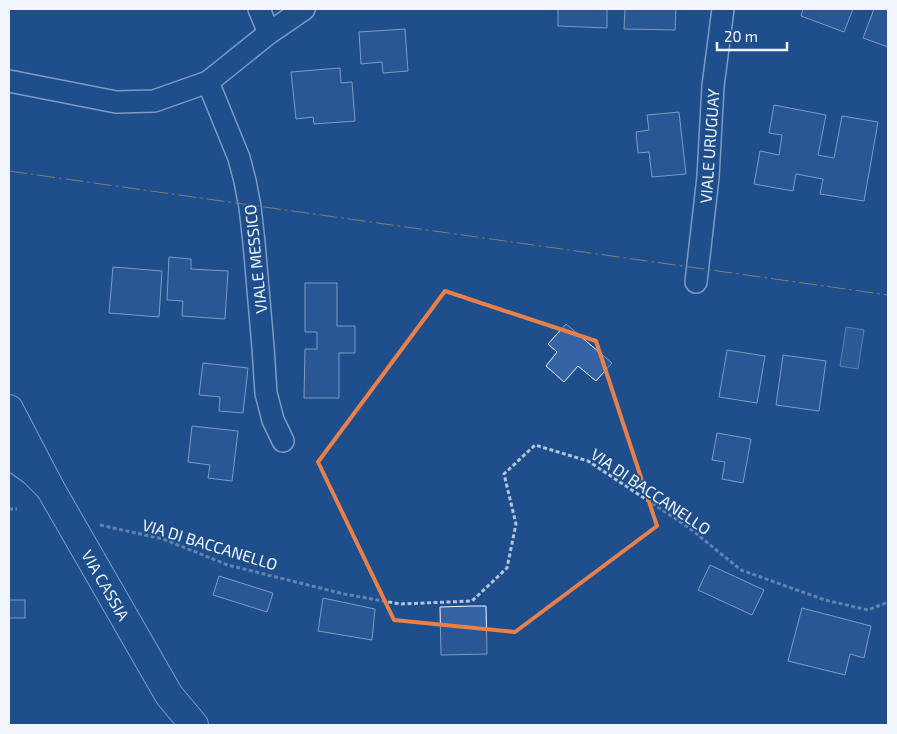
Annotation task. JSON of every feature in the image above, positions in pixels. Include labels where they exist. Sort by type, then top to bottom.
[{"type":"main road","points":[[9,409],[50,488]]},
{"type":"main road","name":"VIA CASSIA","points":[[9,454],[34,472],[50,488],[169,695],[194,725]]},
{"type":"street","points":[[259,9],[269,33]]},
{"type":"street","points":[[9,81],[116,102],[154,101],[208,82],[269,33],[304,9]]},
{"type":"street","name":"VIALE URUGUAY","points":[[696,282],[708,177],[713,86],[723,9]]},
{"type":"street","name":"VIALE MESSICO","points":[[208,82],[239,158],[245,181],[254,243],[266,393],[273,420],[283,441]]},
{"type":"path","name":"VIA DI BACCANELLO","points":[[100,525],[163,539],[228,565],[344,594],[400,604],[472,601],[507,568],[516,524],[504,474],[535,445],[588,461],[688,527],[741,570],[825,600],[868,610],[888,602]]},
{"type":"path","points":[[9,509],[18,509]]},
{"type":"highlighted area","points":[[445,291],[596,341],[657,526],[515,632],[394,620],[318,462]]},
{"type":"water","points":[[846,327],[864,330],[858,369],[840,366]]},
{"type":"building","points":[[558,9],[607,9],[607,28],[558,26]]},
{"type":"building","points":[[625,9],[676,9],[675,30],[624,29]]},
{"type":"building","points":[[803,9],[853,9],[844,32],[801,16]]},
{"type":"building","points":[[874,9],[888,9],[888,47],[863,38]]},
{"type":"building","points":[[405,29],[408,71],[383,73],[382,62],[361,64],[359,32]]},
{"type":"building","points":[[340,68],[341,83],[352,82],[355,121],[314,124],[313,117],[296,119],[291,72]]},
{"type":"building","points":[[774,105],[826,115],[818,155],[834,158],[842,116],[878,122],[864,201],[820,194],[823,179],[796,174],[793,191],[754,184],[760,151],[779,155],[782,135],[769,133]]},
{"type":"building","points":[[679,112],[686,174],[652,177],[649,152],[638,153],[636,132],[649,130],[647,115]]},
{"type":"building","points":[[169,257],[191,259],[191,269],[228,271],[225,319],[182,316],[183,301],[167,300]]},
{"type":"building","points":[[113,267],[162,271],[159,317],[109,313]]},
{"type":"building","points":[[305,283],[337,283],[337,326],[355,326],[355,353],[339,353],[339,398],[304,398],[305,349],[317,349],[317,332],[305,332]]},
{"type":"building","points":[[566,324],[612,363],[596,381],[578,366],[564,382],[546,366],[557,352],[548,344]]},
{"type":"building","points":[[727,350],[765,356],[757,403],[719,397]]},
{"type":"building","points":[[783,355],[826,361],[819,411],[776,405]]},
{"type":"building","points":[[203,363],[248,368],[243,413],[219,411],[220,397],[199,395]]},
{"type":"building","points":[[192,426],[238,431],[232,481],[208,478],[210,465],[188,462]]},
{"type":"building","points":[[717,433],[751,439],[743,483],[722,479],[725,462],[712,460]]},
{"type":"building","points":[[710,565],[764,590],[752,615],[698,590]]},
{"type":"building","points":[[219,576],[273,593],[267,612],[213,595]]},
{"type":"building","points":[[323,598],[375,609],[372,640],[318,631]]},
{"type":"building","points":[[9,600],[25,600],[25,618],[9,618]]},
{"type":"building","points":[[486,606],[487,654],[441,655],[440,607]]},
{"type":"building","points":[[802,608],[871,626],[864,658],[850,654],[845,675],[788,661]]},
{"type":"power","points":[[9,171],[888,295]]}]
